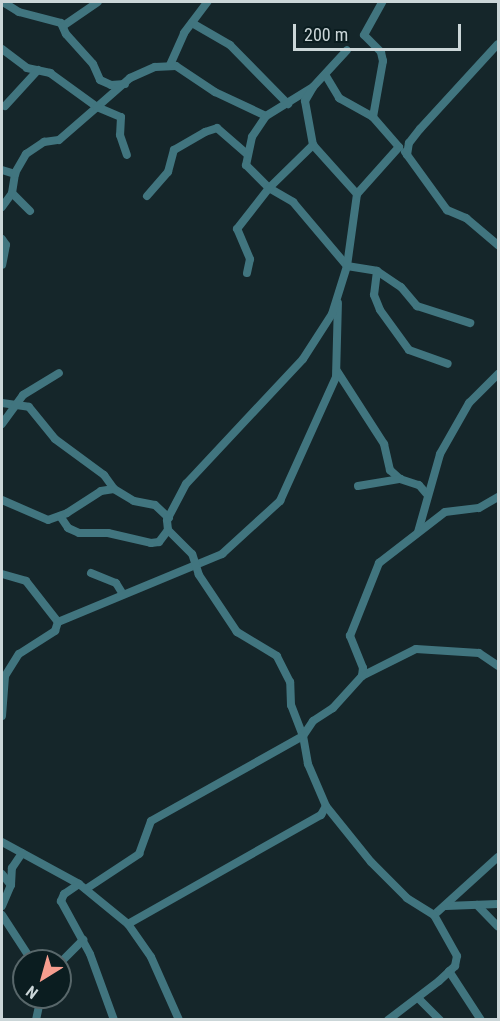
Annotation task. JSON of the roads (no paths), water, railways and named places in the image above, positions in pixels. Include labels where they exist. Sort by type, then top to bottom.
[{"type":"street","points":[[3,2],[19,12],[63,26],[93,64],[100,80],[111,85],[125,84]]},
{"type":"street","points":[[63,26],[98,2]]},
{"type":"street","points":[[170,66],[192,23],[207,2]]},
{"type":"street","points":[[373,117],[383,61],[381,52],[364,35],[382,2]]},
{"type":"street","points":[[192,23],[230,45],[288,104]]},
{"type":"street","points":[[407,155],[409,143],[420,129],[498,44]]},
{"type":"street","points":[[2,49],[14,61],[50,73],[97,107],[121,117],[120,135],[127,155]]},
{"type":"street","points":[[348,50],[313,87],[266,116],[252,137],[246,165],[269,188],[293,202],[347,266],[378,271],[401,287],[417,306],[470,323]]},
{"type":"street","points":[[2,207],[12,193],[15,174],[26,154],[44,142],[58,140],[125,84],[155,67],[170,66],[183,69],[243,108],[266,116]]},
{"type":"street","points":[[5,106],[38,70]]},
{"type":"street","points":[[326,76],[339,98],[373,117],[407,155],[447,210],[466,218],[498,245]]},
{"type":"street","points":[[313,87],[305,101],[313,145],[357,194]]},
{"type":"street","points":[[147,196],[168,172],[174,150],[205,132],[217,128],[247,154]]},
{"type":"street","points":[[247,273],[250,259],[237,229],[269,188],[313,145]]},
{"type":"street","points":[[60,516],[68,528],[79,533],[108,532],[151,543],[159,542],[168,530],[170,518],[186,484],[308,353],[338,298],[347,266],[357,194],[399,147]]},
{"type":"street","points":[[2,170],[15,174]]},
{"type":"street","points":[[12,193],[30,211]]},
{"type":"street","points":[[2,239],[6,245],[2,265]]},
{"type":"street","points":[[378,271],[374,295],[380,310],[409,350],[448,364]]},
{"type":"street","points":[[2,716],[6,676],[11,666],[19,654],[55,631],[58,622],[77,612],[97,609],[123,594],[197,567],[237,543],[280,501],[329,397],[337,371],[338,298]]},
{"type":"street","points":[[337,371],[384,444],[390,470],[400,479]]},
{"type":"street","points":[[2,424],[11,407],[35,385],[59,373]]},
{"type":"street","points":[[418,532],[426,494],[440,454],[469,403],[498,374]]},
{"type":"street","points":[[2,403],[11,407],[29,407],[55,439],[104,475],[114,489],[134,501],[155,505],[170,518]]},
{"type":"street","points":[[357,486],[400,479],[412,481],[426,494]]},
{"type":"street","points":[[2,500],[48,520],[60,516],[101,491],[114,489]]},
{"type":"street","points":[[362,676],[363,668],[350,636],[352,626],[379,563],[445,512],[479,508],[498,497]]},
{"type":"street","points":[[168,530],[192,554],[197,567],[237,632],[277,656],[290,682],[291,705],[303,736],[308,764],[326,806],[371,862],[407,898],[434,915],[457,956],[449,970],[419,999],[388,1020]]},
{"type":"street","points":[[91,573],[116,583],[123,594]]},
{"type":"street","points":[[2,574],[26,581],[58,622]]},
{"type":"street","points":[[114,1020],[83,940],[60,899],[138,854],[151,821],[303,736],[313,721],[333,708],[362,676],[416,649],[479,653],[498,666]]},
{"type":"street","points":[[128,924],[321,815],[326,806]]},
{"type":"street","points":[[2,842],[83,887],[128,924],[151,957],[179,1020]]},
{"type":"street","points":[[2,906],[10,885],[12,868],[22,853]]},
{"type":"street","points":[[434,915],[498,857]]},
{"type":"street","points":[[2,874],[10,885]]},
{"type":"street","points":[[477,904],[498,927]]},
{"type":"street","points":[[446,906],[498,904]]},
{"type":"street","points":[[2,915],[24,949]]},
{"type":"street","points":[[72,951],[83,940]]},
{"type":"street","points":[[449,970],[481,1020]]},
{"type":"street","points":[[419,999],[440,1020]]}]
